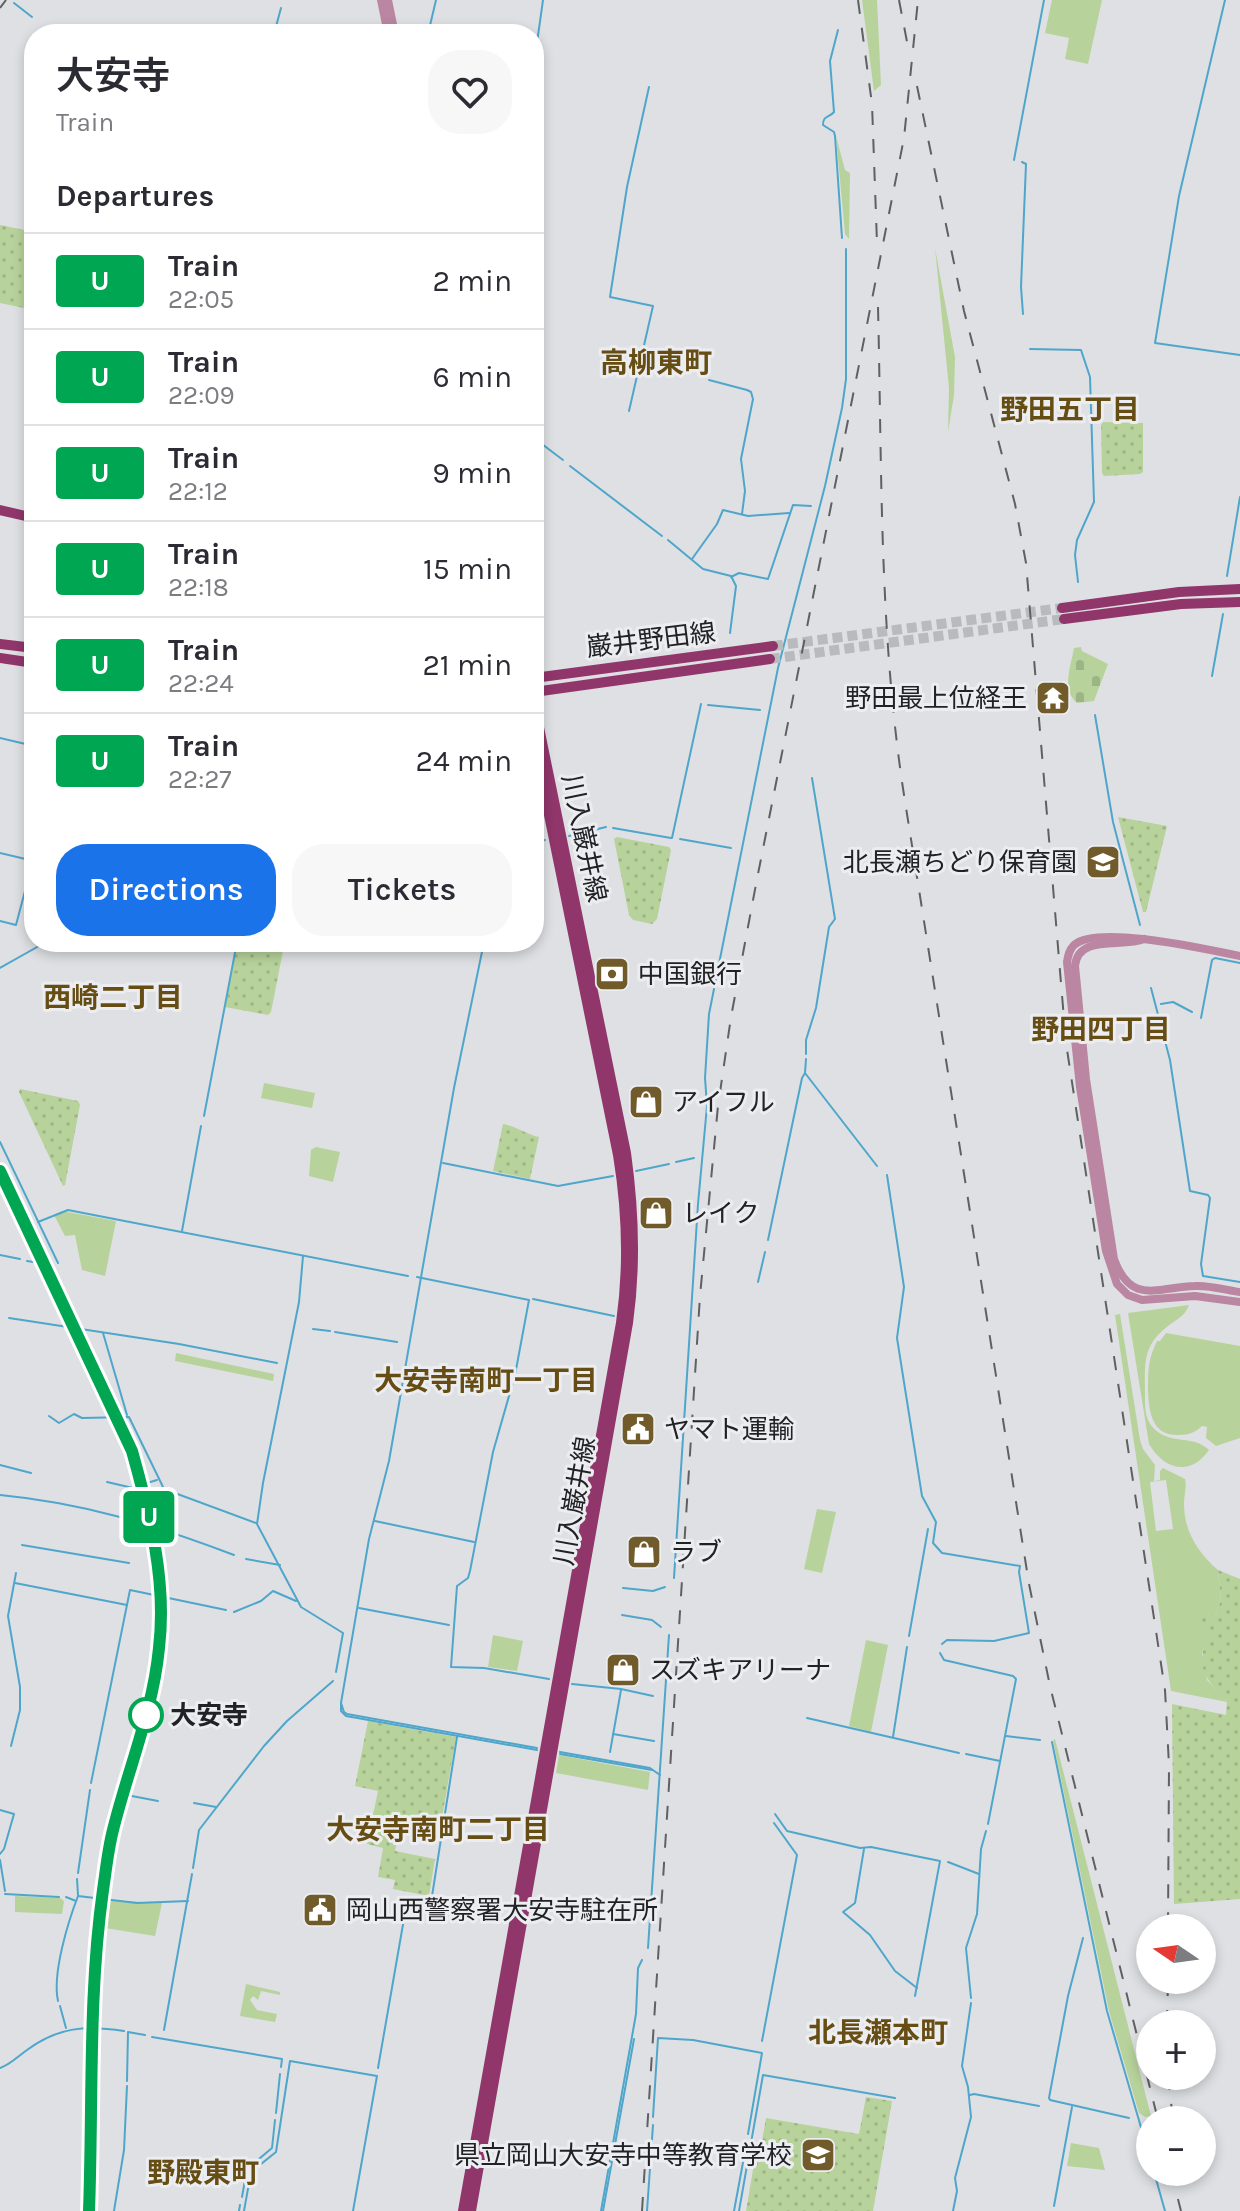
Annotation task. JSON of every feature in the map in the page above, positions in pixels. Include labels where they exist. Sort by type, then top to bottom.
[{"type":"main road","points":[[0,510],[24,516]]},
{"type":"main road","points":[[1240,589],[1179,592],[1063,614],[1240,602]]},
{"type":"main road","points":[[0,644],[24,647]]},
{"type":"main road","name":"巌井野田線","points":[[544,677],[773,646]]},
{"type":"main road","points":[[0,658],[24,662]]},
{"type":"main road","name":"巌井野田線","points":[[544,691],[770,659]]},
{"type":"main road","name":"川入巌井線","points":[[471,2211],[628,1323],[634,1260],[626,1153],[544,752]]},
{"type":"main road","name":"川入巌井線","points":[[463,2211],[621,1323],[626,1270],[625,1207],[618,1155],[544,790]]},
{"type":"street","points":[[381,0],[386,24]]},
{"type":"street","points":[[388,0],[393,24]]},
{"type":"street","points":[[1240,956],[1137,936],[1079,942],[1070,949],[1067,962],[1080,1087],[1108,1261],[1117,1284],[1131,1296],[1151,1301],[1195,1296],[1240,1302]]},
{"type":"street","points":[[1145,939],[1086,947],[1077,955],[1075,966],[1086,1079],[1114,1259],[1122,1278],[1142,1291],[1195,1286],[1240,1292]]},
{"type":"green space","points":[[862,0],[877,0],[881,85],[874,91]]},
{"type":"green space","points":[[1052,0],[1102,0],[1088,64],[1065,59],[1069,38],[1045,33]]},
{"type":"green space","points":[[836,136],[845,170],[850,173],[849,239],[845,234]]},
{"type":"green space","points":[[0,225],[24,230],[24,308],[0,303]]},
{"type":"green space","points":[[935,248],[955,357],[954,395],[948,432],[949,388]]},
{"type":"green space","points":[[1103,422],[1143,423],[1143,472],[1104,476]]},
{"type":"green space","points":[[1081,647],[1082,651],[1108,664],[1094,701],[1077,703],[1069,691],[1068,677],[1074,648]]},
{"type":"green space","points":[[1118,817],[1167,826],[1146,912],[1143,912]]},
{"type":"green space","points":[[617,837],[669,847],[671,850],[657,919],[652,924],[633,920],[629,915],[614,839]]},
{"type":"green space","points":[[235,952],[283,952],[268,1015],[225,1007]]},
{"type":"green space","points":[[264,1083],[315,1093],[312,1108],[261,1098]]},
{"type":"green space","points":[[20,1089],[78,1101],[80,1105],[63,1186],[19,1092]]},
{"type":"green space","points":[[503,1124],[539,1137],[530,1179],[493,1171]]},
{"type":"green space","points":[[316,1147],[340,1152],[333,1182],[309,1176],[311,1150]]},
{"type":"green space","points":[[62,1211],[116,1221],[105,1276],[82,1270],[75,1235],[65,1236],[54,1215]]},
{"type":"green space","points":[[1189,1305],[1183,1315],[1153,1341],[1145,1364],[1145,1409],[1150,1424],[1164,1436],[1197,1443],[1209,1450],[1194,1464],[1178,1467],[1163,1460],[1149,1444],[1128,1313]]},
{"type":"green space","points":[[1120,1314],[1140,1440],[1155,1465],[1154,1481],[1160,1480],[1163,1468],[1185,1479],[1184,1504],[1189,1532],[1198,1549],[1218,1570],[1221,1601],[1202,1654],[1207,1680],[1227,1702],[1171,1691],[1115,1315]],"holes":[[[1166,1480],[1173,1529],[1156,1531],[1150,1482]]]},
{"type":"green space","points":[[1166,1333],[1240,1346],[1240,1438],[1216,1446],[1206,1438],[1207,1427],[1179,1435],[1157,1427],[1149,1406],[1148,1370],[1157,1341]]},
{"type":"green space","points":[[176,1353],[274,1374],[273,1381],[175,1361]]},
{"type":"green space","points":[[817,1509],[836,1512],[822,1573],[804,1569]]},
{"type":"green space","points":[[1218,1570],[1240,1579],[1240,1899],[1174,1904],[1172,1704],[1226,1715],[1227,1702],[1204,1670],[1207,1632],[1196,1626],[1203,1610],[1215,1615],[1221,1601]]},
{"type":"green space","points":[[493,1635],[523,1641],[517,1671],[488,1667]]},
{"type":"green space","points":[[866,1640],[888,1645],[871,1732],[849,1726]]},
{"type":"green space","points":[[368,1721],[456,1737],[439,1835],[400,1827],[395,1851],[435,1859],[429,1896],[393,1889],[395,1880],[378,1877],[383,1848],[367,1844],[378,1791],[355,1786]]},
{"type":"green space","points":[[1053,1740],[1136,2057],[1136,2090],[1144,2090],[1148,2106],[1137,2106],[1109,2011]]},
{"type":"green space","points":[[559,1755],[650,1772],[648,1790],[556,1773]]},
{"type":"green space","points":[[15,1896],[60,1898],[64,1901],[62,1914],[15,1912]]},
{"type":"green space","points":[[105,1900],[162,1903],[155,1936],[105,1928],[100,1944]]},
{"type":"green space","points":[[246,1984],[280,1992],[280,1995],[261,1991],[258,2000],[253,1996],[250,2000],[257,2010],[277,2014],[275,2022],[240,2016]]},
{"type":"green space","name":"県立岡山大安寺中等教育学校","points":[[866,2097],[892,2101],[873,2211],[746,2211],[756,2152],[760,2152],[766,2118],[859,2134]]},
{"type":"green space","points":[[1071,2143],[1099,2148],[1105,2170],[1067,2166]]},
{"type":"waterway","points":[[430,24],[436,0]]},
{"type":"waterway","points":[[540,24],[543,0]]},
{"type":"waterway","points":[[1014,160],[1044,0]]},
{"type":"waterway","points":[[1225,0],[1179,196],[1155,343],[1240,355]]},
{"type":"waterway","points":[[14,3],[32,17]]},
{"type":"waterway","points":[[277,24],[281,8]]},
{"type":"waterway","points":[[838,30],[830,61],[834,112],[825,118],[823,125],[835,136],[842,238]]},
{"type":"waterway","points":[[629,411],[653,306],[610,297],[627,187],[649,87]]},
{"type":"waterway","points":[[1022,162],[1026,164],[1021,287],[1023,314]]},
{"type":"waterway","points":[[674,1578],[707,1106],[705,1078],[709,1014],[778,668],[842,408],[846,379],[846,249]]},
{"type":"waterway","points":[[1030,349],[1081,350],[1090,377],[1094,502],[1077,540],[1078,582]]},
{"type":"waterway","points":[[709,380],[747,390],[753,399],[741,459],[745,491],[742,514]]},
{"type":"waterway","points":[[544,446],[563,460]]},
{"type":"waterway","points":[[570,466],[662,536]]},
{"type":"waterway","points":[[1227,576],[1240,497]]},
{"type":"waterway","points":[[731,577],[739,573],[768,579],[793,505],[811,506]]},
{"type":"waterway","points":[[692,559],[717,524],[723,510],[748,516],[789,513]]},
{"type":"waterway","points":[[668,540],[703,569],[731,576],[736,586],[730,633]]},
{"type":"waterway","points":[[1212,676],[1223,614]]},
{"type":"waterway","points":[[672,838],[701,704]]},
{"type":"waterway","points":[[708,705],[760,710]]},
{"type":"waterway","points":[[1095,715],[1113,822],[1140,925]]},
{"type":"waterway","points":[[0,738],[24,744]]},
{"type":"waterway","points":[[806,1054],[806,1040],[816,1008],[829,927],[835,919],[812,778]]},
{"type":"waterway","points":[[569,836],[606,827]]},
{"type":"waterway","points":[[613,828],[671,838]]},
{"type":"waterway","points":[[680,839],[731,848]]},
{"type":"waterway","points":[[0,853],[24,859]]},
{"type":"waterway","points":[[0,921],[16,925],[24,895]]},
{"type":"waterway","points":[[0,968],[28,952]]},
{"type":"waterway","points":[[204,1116],[235,952]]},
{"type":"waterway","points":[[482,952],[454,1088],[389,1461],[369,1539],[341,1703],[347,1714],[537,1748]]},
{"type":"waterway","points":[[1201,1018],[1212,960],[1240,963]]},
{"type":"waterway","points":[[1151,988],[1170,1060],[1190,1191],[1210,1198],[1201,1264],[1203,1276],[1240,1282]]},
{"type":"waterway","points":[[1161,1004],[1173,1002],[1192,1012]]},
{"type":"waterway","points":[[806,1059],[805,1073],[877,1166]]},
{"type":"waterway","points":[[768,1240],[805,1073]]},
{"type":"waterway","points":[[182,1231],[201,1126]]},
{"type":"waterway","points":[[0,1142],[58,1263]]},
{"type":"waterway","points":[[676,1162],[694,1158]]},
{"type":"waterway","points":[[443,1163],[558,1186],[613,1176]]},
{"type":"waterway","points":[[636,1171],[669,1164]]},
{"type":"waterway","points":[[887,1175],[904,1287],[897,1338],[922,1496],[936,1522],[933,1543],[942,1553],[1020,1566],[1029,1633],[994,1641],[947,1640],[942,1644]]},
{"type":"waterway","points":[[38,1222],[68,1210],[408,1276]]},
{"type":"waterway","points":[[758,1282],[765,1252]]},
{"type":"waterway","points":[[0,1255],[20,1259]]},
{"type":"waterway","points":[[303,1256],[299,1302],[257,1524],[301,1607],[343,1633],[336,1672]]},
{"type":"waterway","points":[[27,1261],[52,1265]]},
{"type":"waterway","points":[[417,1277],[529,1300],[515,1375],[493,1452],[470,1571],[468,1578],[457,1586],[451,1667],[484,1668],[549,1679]]},
{"type":"waterway","points":[[533,1299],[614,1316]]},
{"type":"waterway","points":[[9,1318],[179,1344],[277,1363]]},
{"type":"waterway","points":[[313,1329],[330,1331]]},
{"type":"waterway","points":[[335,1332],[397,1342]]},
{"type":"waterway","points":[[103,1333],[127,1415]]},
{"type":"waterway","points":[[49,1416],[59,1423],[74,1414],[82,1418],[129,1417],[164,1489],[256,1523]]},
{"type":"waterway","points":[[0,1465],[31,1473]]},
{"type":"waterway","points":[[147,1483],[157,1480]]},
{"type":"waterway","points":[[107,1482],[133,1488],[140,1485]]},
{"type":"waterway","points":[[0,1495],[119,1517],[234,1555]]},
{"type":"waterway","points":[[375,1521],[474,1542]]},
{"type":"waterway","points":[[909,1636],[928,1529]]},
{"type":"waterway","points":[[22,1545],[129,1563]]},
{"type":"waterway","points":[[246,1559],[280,1565]]},
{"type":"waterway","points":[[11,1746],[20,1710],[20,1687],[8,1616],[16,1573]]},
{"type":"waterway","points":[[15,1583],[127,1605]]},
{"type":"waterway","points":[[623,1588],[653,1591],[665,1587]]},
{"type":"waterway","points":[[91,1783],[130,1590],[226,1610]]},
{"type":"waterway","points":[[234,1612],[261,1601],[273,1591],[296,1601]]},
{"type":"waterway","points":[[359,1608],[449,1625]]},
{"type":"waterway","points":[[622,1615],[652,1620],[661,1627]]},
{"type":"waterway","points":[[648,1948],[669,1635]]},
{"type":"waterway","points":[[893,1737],[907,1647]]},
{"type":"waterway","points":[[940,1653],[944,1660],[1016,1679],[988,1824]]},
{"type":"waterway","points":[[193,1868],[199,1830],[264,1746],[287,1721],[333,1681]]},
{"type":"waterway","points":[[572,1684],[653,1696]]},
{"type":"waterway","points":[[610,1752],[621,1690]]},
{"type":"waterway","points":[[341,1704],[341,1711],[346,1716],[537,1750]]},
{"type":"waterway","points":[[807,1718],[959,1753]]},
{"type":"waterway","points":[[613,1734],[654,1741]]},
{"type":"waterway","points":[[1006,1736],[1040,1740]]},
{"type":"waterway","points":[[406,1905],[430,1909],[457,1737]]},
{"type":"waterway","points":[[1052,1742],[1107,2011],[1136,2110]]},
{"type":"waterway","points":[[560,1752],[650,1768],[660,1775]]},
{"type":"waterway","points":[[560,1754],[652,1770]]},
{"type":"waterway","points":[[966,1754],[1000,1761]]},
{"type":"waterway","points":[[78,1873],[90,1790]]},
{"type":"waterway","points":[[116,1793],[158,1801]]},
{"type":"waterway","points":[[194,1803],[216,1807]]},
{"type":"waterway","points":[[0,1810],[14,1814],[0,1854]]},
{"type":"waterway","points":[[775,1814],[787,1831],[860,1848],[871,1847],[940,1861],[915,1996]]},
{"type":"waterway","points":[[762,2041],[797,1855],[774,1823]]},
{"type":"waterway","points":[[971,1998],[966,1948],[977,1914],[981,1849],[986,1831]]},
{"type":"waterway","points":[[864,1849],[855,1903],[843,1912],[870,1935],[895,1971],[917,1988]]},
{"type":"waterway","points":[[0,1860],[5,1891]]},
{"type":"waterway","points":[[948,1862],[979,1874]]},
{"type":"waterway","points":[[164,2030],[192,1874]]},
{"type":"waterway","points":[[77,1879],[78,1895]]},
{"type":"waterway","points":[[5,1894],[59,1897]]},
{"type":"waterway","points":[[58,2001],[59,1963],[78,1896],[137,1903],[188,1901]]},
{"type":"waterway","points":[[66,1897],[76,1901]]},
{"type":"waterway","points":[[378,2068],[405,1913]]},
{"type":"waterway","points":[[1083,1938],[1068,1996],[1049,2098],[1129,2118]]},
{"type":"waterway","points":[[601,2211],[636,2014],[638,1968],[642,1960]]},
{"type":"waterway","points":[[953,2211],[957,2191],[955,2178],[971,2117],[962,2066],[971,2003]]},
{"type":"waterway","points":[[60,2006],[66,2028]]},
{"type":"waterway","points":[[0,2068],[39,2042],[61,2032],[85,2028],[124,2031]]},
{"type":"waterway","points":[[127,2081],[128,2032],[145,2035]]},
{"type":"waterway","points":[[152,2037],[282,2059],[281,2067]]},
{"type":"waterway","points":[[653,2117],[658,2038],[693,2040],[762,2053],[748,2134]]},
{"type":"waterway","points":[[603,2211],[634,2039]]},
{"type":"waterway","points":[[244,2211],[251,2172],[276,2152],[290,2061],[377,2076],[353,2211]]},
{"type":"waterway","points":[[276,2113],[280,2074]]},
{"type":"waterway","points":[[739,2211],[763,2075],[895,2098]]},
{"type":"waterway","points":[[114,2211],[124,2150],[127,2086]]},
{"type":"waterway","points":[[970,2095],[1039,2106]]},
{"type":"waterway","points":[[1054,2206],[1072,2107]]},
{"type":"waterway","points":[[242,2197],[247,2169],[272,2148],[275,2120]]},
{"type":"waterway","points":[[647,2211],[653,2125]]},
{"type":"waterway","points":[[734,2211],[747,2141]]},
{"type":"waterway","points":[[1158,2186],[1165,2211]]},
{"type":"waterway","points":[[239,2211],[240,2205]]},
{"type":"tunnel","points":[[773,646],[1062,608]]},
{"type":"tunnel","points":[[770,659],[1064,619]]},
{"type":"railway","points":[[0,8],[6,0]]},
{"type":"railway","points":[[858,0],[872,104],[877,243]]},
{"type":"railway","points":[[899,0],[908,47]]},
{"type":"railway","points":[[642,2211],[700,1296],[718,1106],[757,879],[904,138],[918,0]]},
{"type":"railway","points":[[917,86],[964,311],[1015,504],[1026,563],[1066,1043],[1165,1690],[1169,1765],[1168,1914]]},
{"type":"railway","points":[[878,307],[886,612],[904,795],[1029,1584],[1050,1686],[1155,2106]]},
{"type":"railway","points":[[0,1171],[123,1429],[151,1525],[161,1585],[159,1650],[134,1761],[113,1831]]},
{"type":"railway","points":[[89,2211],[97,1967],[115,1821]]},
{"type":"railway","points":[[1167,2010],[1168,1994]]},
{"type":"railway","points":[[1170,2090],[1171,2106]]},
{"type":"railway","points":[[1175,2186],[1181,2211]]},
{"type":"train","name":"U","points":[[0,1171],[132,1451],[145,1496],[161,1585],[159,1650],[146,1714],[113,1831],[102,1896],[93,2003],[89,2211]]},
{"type":"place","name":"野田最上位経王","points":[[1053,698]]},
{"type":"place","name":"北長瀬ちどり保育園","points":[[1103,862]]},
{"type":"place","name":"中国銀行","points":[[612,974]]},
{"type":"place","name":"アイフル","points":[[646,1102]]},
{"type":"place","name":"レイク","points":[[656,1213]]},
{"type":"place","name":"ヤマト運輸","points":[[638,1429]]},
{"type":"place","name":"ラブ","points":[[644,1552]]},
{"type":"place","name":"スズキアリーナ","points":[[623,1670]]},
{"type":"place","name":"大安寺","points":[[146,1715]]},
{"type":"place","name":"岡山西警察署大安寺駐在所","points":[[320,1910]]},
{"type":"place","name":"県立岡山大安寺中等教育学校","points":[[818,2155]]},
{"type":"district","name":"高柳東町","points":[[656,362]]},
{"type":"district","name":"野田五丁目","points":[[1070,409]]},
{"type":"district","name":"西崎二丁目","points":[[113,997]]},
{"type":"district","name":"野田四丁目","points":[[1101,1029]]},
{"type":"district","name":"大安寺南町一丁目","points":[[486,1380]]},
{"type":"district","name":"大安寺南町二丁目","points":[[438,1829]]},
{"type":"district","name":"北長瀬本町","points":[[878,2032]]},
{"type":"district","name":"野殿東町","points":[[203,2172]]}]
